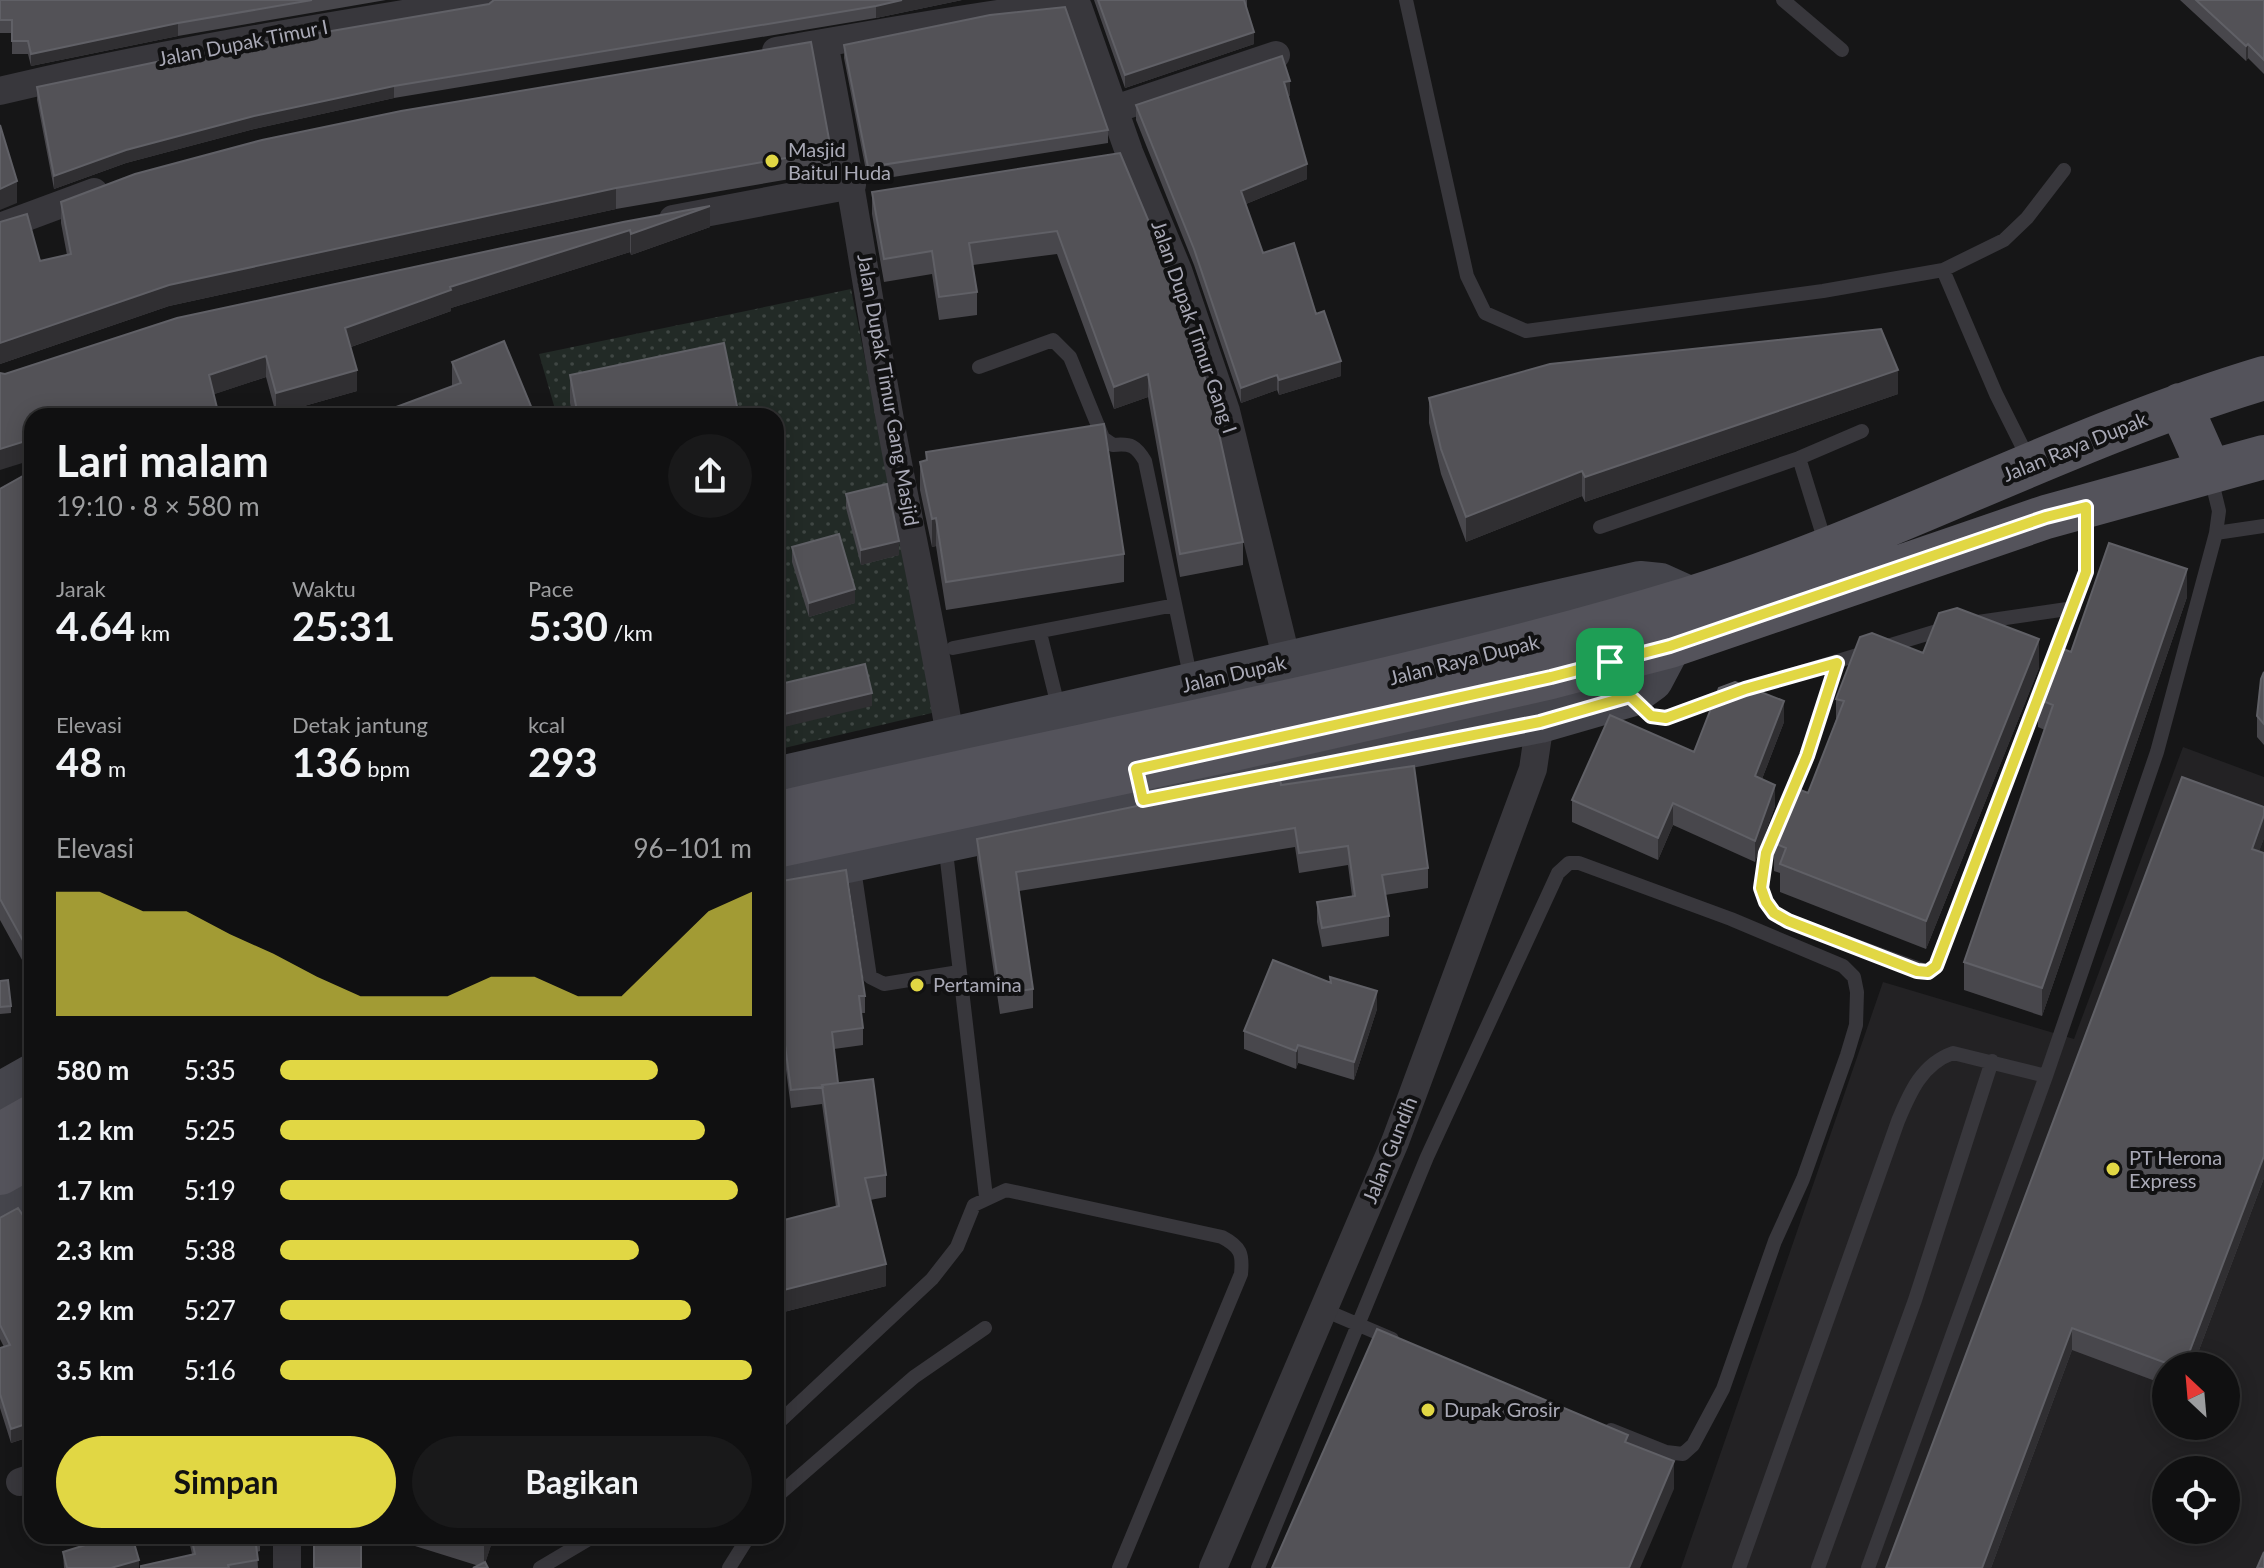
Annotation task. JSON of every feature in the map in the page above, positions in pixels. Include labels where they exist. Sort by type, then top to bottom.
[{"type":"main road","name":"Jalan Raya Dupak","points":[[784,812],[966,769],[1323,694],[1532,644],[1691,598],[1828,552],[2031,464],[2180,405],[2264,378]]},
{"type":"main road","points":[[2180,405],[2209,470]]},
{"type":"main road","name":"Jalan Raya Dupak","points":[[784,845],[1140,785],[1670,646],[2046,517],[2264,457]]},
{"type":"main road","name":"Jalan Dupak","points":[[784,776],[1640,582],[1660,584],[1691,598]]},
{"type":"main road","points":[[784,875],[945,843],[1140,785],[1540,722],[1630,696],[1652,680],[1670,646]]},
{"type":"main road","points":[[0,1093],[24,1080]]},
{"type":"main road","points":[[0,1135],[24,1122]]},
{"type":"main road","points":[[0,1173],[24,1160]]},
{"type":"main road","points":[[0,1205],[24,1192]]},
{"type":"street","name":"Jalan Dupak Timur I","points":[[0,91],[78,72],[114,68],[231,43],[486,0]]},
{"type":"street","name":"Jalan Dupak Timur Gang I","points":[[824,43],[987,12],[1071,3],[1078,7],[1131,157],[1178,270],[1226,411],[1287,661]]},
{"type":"street","points":[[750,56],[824,43]]},
{"type":"street","name":"Jalan Dupak Timur Gang Masjid","points":[[824,43],[853,193],[886,399],[934,633],[950,737]]},
{"type":"street","points":[[1115,109],[1276,55]]},
{"type":"street","points":[[1100,162],[1131,157]]},
{"type":"street","points":[[0,227],[116,184]]},
{"type":"street","points":[[651,222],[853,193],[886,196]]},
{"type":"street","name":"Jalan Gundih","points":[[1213,1568],[1395,1142],[1533,769],[1540,722]]},
{"type":"street","points":[[287,1544],[287,1568]]},
{"type":"lane","points":[[1406,0],[1467,276],[1485,313],[1526,331],[1823,291],[1943,270],[2004,240],[2027,218],[2064,170]]},
{"type":"lane","points":[[1783,0],[1842,50]]},
{"type":"lane","points":[[1943,270],[1996,394],[2031,464]]},
{"type":"lane","points":[[979,367],[1053,340],[1063,347],[1103,438],[1113,445],[1129,443],[1145,461],[1192,685]]},
{"type":"lane","points":[[1600,527],[1799,458],[1862,431]]},
{"type":"lane","points":[[1799,458],[1828,552]]},
{"type":"lane","points":[[1868,1568],[2046,1076],[2157,752],[2216,533],[2219,511],[2209,470]]},
{"type":"lane","points":[[1837,663],[1807,756],[1766,853],[1761,888],[1774,913],[1788,921],[1917,971],[1928,972],[1936,966],[2074,608],[2086,572],[2086,507]]},
{"type":"lane","points":[[2216,533],[2264,526]]},
{"type":"lane","points":[[953,648],[1175,605]]},
{"type":"lane","points":[[1630,696],[1651,716],[1666,718],[1745,689],[1954,626],[2074,608]]},
{"type":"lane","points":[[1040,633],[1059,712]]},
{"type":"lane","points":[[945,843],[986,1197]]},
{"type":"lane","points":[[853,859],[870,977],[884,984],[959,972]]},
{"type":"lane","points":[[1258,1568],[1427,1157],[1563,866],[1579,863],[1731,919],[1843,966],[1854,977],[1857,992],[1856,1025],[1803,1179],[1775,1241],[1718,1399],[1693,1445],[1683,1454],[1666,1452],[1602,1426]]},
{"type":"lane","points":[[1739,1568],[1908,1099],[1922,1075],[1940,1058],[1953,1053],[2046,1076]]},
{"type":"lane","points":[[1818,1568],[1915,1300],[1992,1061]]},
{"type":"lane","points":[[784,1418],[932,1279],[957,1247],[974,1205],[986,1197],[1006,1190],[1222,1237],[1237,1245],[1243,1257],[1241,1274],[1119,1568]]},
{"type":"lane","points":[[1324,1310],[1402,1343]]},
{"type":"lane","points":[[784,1490],[914,1377],[985,1328]]},
{"type":"lane","points":[[540,1568],[580,1544]]},
{"type":"lane","points":[[729,1568],[744,1544]]},
{"type":"shaded area","points":[[851,289],[936,712],[784,748],[784,408],[555,408],[539,354]]},
{"type":"shaded area","points":[[2183,747],[2264,777],[2264,1568],[1681,1568],[1883,982],[2074,1039]]},
{"type":"building","points":[[0,0],[312,0],[178,23],[31,54],[28,41],[12,41],[12,20],[0,20]]},
{"type":"building","points":[[494,0],[902,0],[394,86],[254,116],[126,150],[54,176],[37,87],[185,56],[489,4]]},
{"type":"building","points":[[1098,0],[1244,0],[1254,32],[1125,75]]},
{"type":"building","points":[[2196,0],[2264,0],[2264,60],[2248,44],[2246,46]]},
{"type":"building","points":[[1065,7],[1108,130],[868,167],[844,45],[990,15]]},
{"type":"building","points":[[811,42],[831,150],[616,188],[169,285],[0,343],[0,222],[27,214],[40,261],[71,254],[61,202],[135,174],[262,140],[401,111]]},
{"type":"building","points":[[1282,56],[1290,81],[1284,82],[1307,164],[1241,191],[1263,253],[1294,243],[1316,314],[1324,311],[1341,361],[1279,380],[1277,375],[1241,388],[1194,249],[1136,105]]},
{"type":"building","points":[[0,125],[17,181],[0,189]]},
{"type":"building","points":[[1120,153],[1162,253],[1210,393],[1243,542],[1180,554],[1148,374],[1114,387],[1057,231],[969,243],[977,292],[939,297],[932,251],[884,259],[872,192]]},
{"type":"building","points":[[710,206],[631,234],[630,230],[450,287],[451,290],[345,328],[357,370],[276,393],[266,356],[209,375],[217,408],[24,408],[24,442],[0,449],[0,373],[5,374],[177,318]]},
{"type":"building","points":[[1881,329],[1898,370],[1585,477],[1582,471],[1466,517],[1441,449],[1429,398],[1550,364]]},
{"type":"building","points":[[504,341],[532,408],[394,408],[461,383],[452,362]]},
{"type":"building","points":[[724,343],[737,408],[576,408],[570,375]]},
{"type":"building","points":[[1104,424],[1124,554],[946,582],[936,518],[932,519],[920,462],[927,460],[926,452]]},
{"type":"building","points":[[24,476],[24,942],[0,899],[0,489]]},
{"type":"building","points":[[887,484],[899,541],[861,550],[846,494]]},
{"type":"building","points":[[839,534],[855,589],[809,603],[792,547]]},
{"type":"building","points":[[2109,543],[2187,569],[2042,988],[1964,962],[2053,705],[2038,699],[2058,647],[2071,652]]},
{"type":"building","points":[[1957,608],[2039,639],[1926,921],[1780,864],[1786,848],[1774,843],[1776,828],[1793,787],[1808,793],[1844,701],[1836,699],[1860,637],[1872,633],[1923,653],[1939,613]]},
{"type":"building","points":[[865,664],[872,693],[784,714],[784,683]]},
{"type":"building","points":[[2264,672],[2264,724],[2257,716]]},
{"type":"building","points":[[1735,682],[1784,701],[1755,776],[1775,785],[1755,841],[1673,803],[1658,838],[1572,800],[1610,715],[1694,752],[1719,688]]},
{"type":"building","points":[[1414,766],[1428,868],[1382,875],[1389,916],[1322,928],[1317,902],[1355,896],[1348,846],[1299,853],[1295,828],[1016,872],[1033,989],[1000,994],[977,839],[1268,779],[1280,777],[1281,785]]},
{"type":"building","points":[[2182,777],[2264,807],[2252,849],[2264,853],[2264,1156],[2189,1352],[2152,1352],[2152,1358],[2072,1328],[1982,1568],[1886,1568]]},
{"type":"building","points":[[846,870],[865,996],[859,996],[863,1028],[832,1032],[838,1083],[823,1087],[791,1090],[784,1037],[784,881]]},
{"type":"building","points":[[1273,960],[1331,983],[1330,977],[1377,991],[1354,1062],[1298,1045],[1296,1051],[1244,1031]]},
{"type":"building","points":[[8,980],[11,1006],[0,1007],[0,981]]},
{"type":"building","points":[[873,1079],[886,1175],[865,1178],[886,1264],[784,1290],[784,1220],[839,1206],[822,1085]]},
{"type":"building","points":[[18,1208],[24,1217],[24,1425],[11,1429],[0,1394],[0,1348],[10,1345],[0,1325],[0,1218]]},
{"type":"building","name":"Dupak Grosir","points":[[1377,1329],[1628,1435],[1625,1442],[1674,1461],[1629,1568],[1272,1568]]},
{"type":"building","points":[[88,1544],[134,1544],[139,1560],[111,1568],[67,1568],[63,1552]]},
{"type":"building","points":[[193,1544],[256,1544],[258,1560],[228,1565],[229,1568],[141,1568],[195,1554]]},
{"type":"building","points":[[314,1544],[361,1544],[361,1568],[314,1568]]},
{"type":"building","points":[[2264,1552],[2264,1568],[2257,1568]]},
{"type":"building","points":[[485,1562],[488,1568],[473,1568]]},
{"type":"place","name":"Masjid Baitul Huda","points":[[772,161]]},
{"type":"place","name":"Pertamina","points":[[917,985]]},
{"type":"place","name":"PT Herona Express","points":[[2113,1169]]},
{"type":"place","name":"Dupak Grosir","points":[[1428,1410]]},
{"type":"route","points":[[2086,507],[2086,572],[2074,608],[1936,966],[1928,972],[1917,971],[1788,921],[1774,913],[1761,888],[1766,853],[1807,756],[1837,663],[1745,689],[1666,718],[1651,716],[1630,696],[1540,722],[1143,800],[1136,769],[1610,662],[1670,646],[1853,586],[2046,517],[2086,507]]}]
